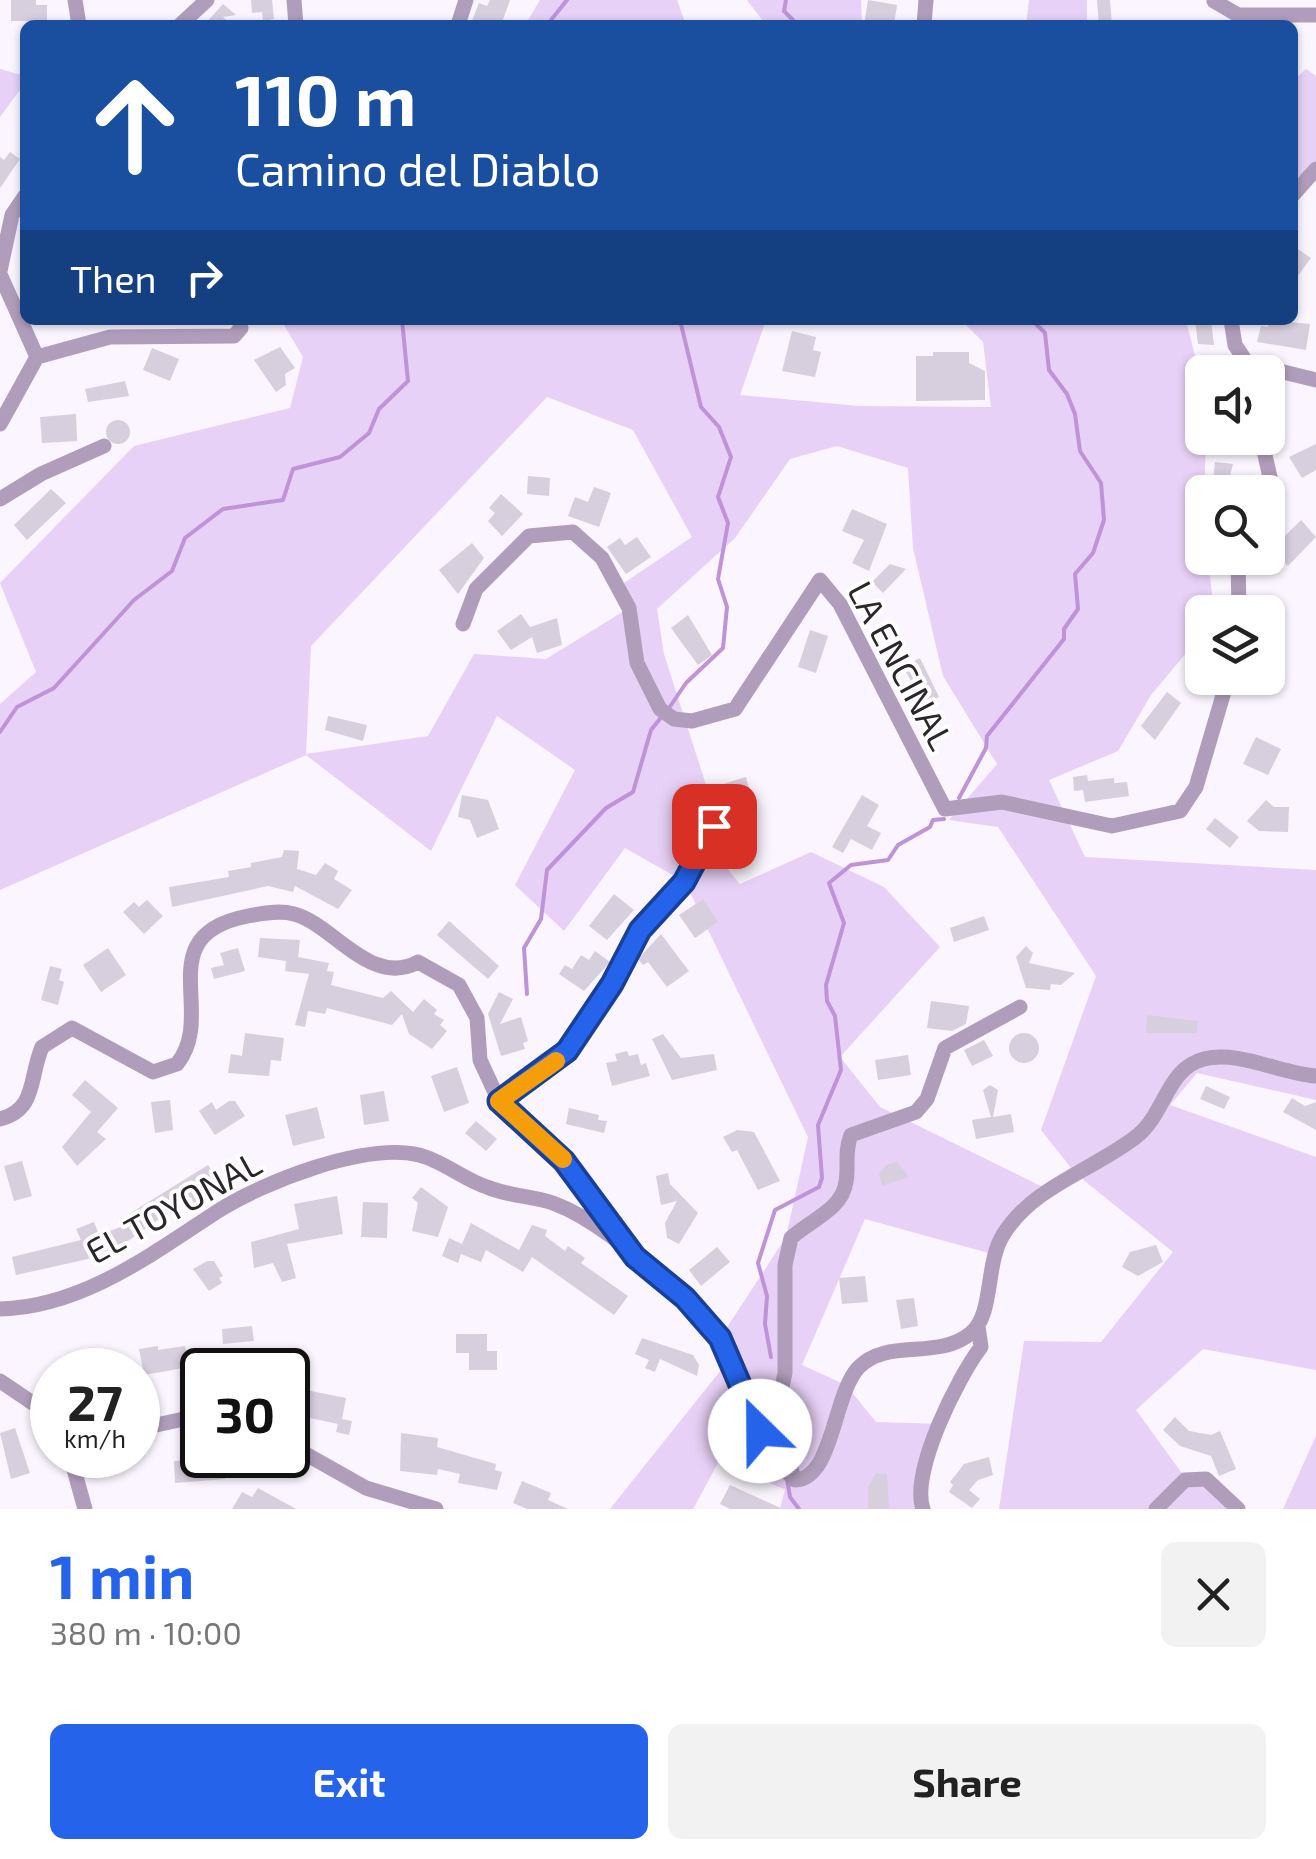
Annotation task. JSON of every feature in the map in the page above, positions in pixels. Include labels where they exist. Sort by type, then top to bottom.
[{"type":"street","points":[[186,20],[208,0]]},
{"type":"street","points":[[1214,0],[1234,20],[1316,15]]},
{"type":"street","points":[[1298,189],[1316,169]]},
{"type":"street","points":[[20,203],[12,214],[0,272],[20,317]]},
{"type":"street","points":[[23,325],[38,358]]},
{"type":"street","points":[[0,424],[38,358],[110,337],[234,336],[240,325]]},
{"type":"street","points":[[1232,325],[1240,355]]},
{"type":"street","points":[[1285,375],[1316,380]]},
{"type":"street","points":[[0,499],[41,474],[104,446]]},
{"type":"street","name":"LA ENCINAL","points":[[463,624],[476,589],[530,536],[573,532],[602,558],[629,608],[636,663],[660,709],[674,719],[692,722],[735,708],[820,580],[840,604],[945,809],[1002,802],[1112,826],[1180,811],[1196,787],[1223,695]]},
{"type":"street","points":[[499,1101],[567,1051],[612,984],[640,930],[684,882],[714,826]]},
{"type":"street","points":[[0,1119],[16,1115],[28,1100],[42,1047],[72,1028],[153,1072],[178,1064],[192,1032],[189,966],[196,944],[226,922],[269,912],[290,913],[314,923],[343,947],[370,961],[400,967],[418,962],[459,985],[477,1018],[480,1060],[499,1101],[564,1161],[635,1257]]},
{"type":"street","points":[[1020,1007],[945,1048],[927,1099],[916,1112],[851,1135],[844,1151],[846,1185],[840,1202],[791,1238],[786,1264],[785,1374],[777,1410],[795,1480],[805,1479],[820,1466],[837,1403],[846,1385],[871,1356],[947,1346],[978,1326],[985,1313],[992,1254],[1006,1230],[1049,1190],[1139,1134],[1185,1066],[1221,1056],[1316,1076]]},
{"type":"street","name":"EL TOYONAL","points":[[0,1309],[29,1306],[104,1282],[264,1186],[398,1152],[422,1155],[488,1188],[554,1204],[579,1216],[685,1298],[720,1338],[773,1457],[795,1480]]},
{"type":"street","points":[[923,1509],[920,1500],[930,1451],[964,1369],[982,1347],[978,1326]]},
{"type":"street","points":[[0,1381],[30,1401]]},
{"type":"street","points":[[310,1456],[366,1488],[436,1509]]},
{"type":"street","points":[[80,1478],[85,1509]]},
{"type":"street","points":[[1156,1509],[1186,1480],[1206,1480],[1238,1509]]},
{"type":"shaded area","points":[[540,0],[677,0],[684,20],[528,20]]},
{"type":"shaded area","points":[[747,0],[861,0],[862,20],[762,20]]},
{"type":"shaded area","points":[[1029,0],[1087,0],[1087,20],[1027,20]]},
{"type":"shaded area","points":[[0,69],[20,75],[20,90],[0,117]]},
{"type":"shaded area","points":[[1306,69],[1316,76],[1316,169],[1298,190],[1298,76]]},
{"type":"shaded area","points":[[284,325],[764,325],[740,395],[859,406],[991,407],[983,342],[966,325],[1187,325],[1195,355],[1185,355],[1185,455],[1205,455],[1205,475],[1185,475],[1185,575],[1210,575],[1212,595],[1185,595],[1185,654],[1151,695],[1118,751],[1049,780],[1085,857],[1316,870],[1316,1100],[1197,1073],[1170,1105],[1316,1157],[1316,1370],[1203,1349],[1136,1410],[1181,1472],[1206,1479],[1238,1509],[999,1509],[1024,1341],[1101,1342],[1173,1252],[1076,1174],[1041,1130],[1096,976],[998,827],[949,820],[997,764],[943,676],[913,548],[908,468],[837,446],[790,459],[735,538],[657,609],[664,654],[707,788],[705,842],[740,884],[811,852],[884,887],[940,947],[840,1057],[880,1107],[1049,1190],[992,1254],[865,1219],[802,1365],[846,1385],[876,1422],[941,1424],[923,1509],[780,1509],[785,1489],[761,1475],[746,1450],[729,1443],[693,1509],[610,1509],[729,1360],[720,1338],[786,1237],[808,1137],[685,882],[625,848],[564,931],[515,885],[575,770],[497,716],[431,851],[306,755],[0,890],[0,704],[36,672],[0,583],[134,446],[290,408],[303,357]],"holes":[[[547,397],[633,430],[692,537],[618,587],[629,608],[546,659],[474,654],[428,736],[306,754],[311,646]]]},
{"type":"shaded area","points":[[1316,1436],[1316,1509],[1283,1509]]},
{"type":"building","points":[[11,0],[36,0],[36,5],[47,5],[47,20],[11,21]]},
{"type":"building","points":[[251,0],[272,0],[274,19],[263,20],[262,12],[252,13]]},
{"type":"building","points":[[490,0],[510,0],[503,20],[472,20],[479,3],[487,6]]},
{"type":"building","points":[[868,0],[897,5],[895,20],[865,20]]},
{"type":"building","points":[[1097,0],[1110,0],[1112,20],[1099,20]]},
{"type":"building","points":[[223,4],[236,15],[223,17],[226,20],[209,20]]},
{"type":"building","points":[[10,152],[20,159],[0,188],[0,157],[4,160]]},
{"type":"building","points":[[1298,249],[1311,258],[1298,276]]},
{"type":"building","points":[[1310,324],[1306,350],[1257,342],[1261,326]]},
{"type":"building","points":[[1196,325],[1212,325],[1214,345],[1198,344]]},
{"type":"building","points":[[792,331],[816,337],[813,350],[821,352],[815,377],[782,371]]},
{"type":"building","points":[[280,347],[295,368],[285,374],[286,385],[276,392],[254,360]]},
{"type":"building","points":[[152,348],[179,359],[170,381],[143,370]]},
{"type":"building","points":[[933,352],[969,352],[969,363],[985,371],[985,400],[916,401],[916,356],[933,356]]},
{"type":"building","points":[[125,381],[129,396],[88,402],[85,389]]},
{"type":"building","points":[[76,414],[77,441],[42,443],[40,417]]},
{"type":"building","points":[[118,420],[130,432],[118,444],[106,432]]},
{"type":"building","points":[[1316,444],[1316,470],[1302,478],[1289,457]]},
{"type":"building","points":[[1215,462],[1233,464],[1230,475],[1214,475]]},
{"type":"building","points":[[528,476],[550,478],[549,496],[527,494]]},
{"type":"building","points":[[594,487],[611,493],[599,527],[568,516],[575,497],[588,502]]},
{"type":"building","points":[[51,489],[66,503],[27,540],[14,525]]},
{"type":"building","points":[[501,494],[523,514],[502,536],[488,521],[495,513],[489,508]]},
{"type":"building","points":[[852,509],[887,524],[869,571],[852,563],[864,540],[842,531]]},
{"type":"building","points":[[1301,520],[1316,537],[1288,566],[1285,536]]},
{"type":"building","points":[[637,537],[651,557],[626,574],[607,547],[620,538],[625,545]]},
{"type":"building","points":[[472,543],[484,558],[458,594],[439,570]]},
{"type":"building","points":[[890,564],[906,569],[883,593],[872,582]]},
{"type":"building","points":[[521,614],[530,627],[557,618],[562,645],[537,653],[532,637],[511,650],[497,631]]},
{"type":"building","points":[[688,615],[712,655],[698,665],[671,628]]},
{"type":"building","points":[[810,630],[828,636],[816,673],[798,667]]},
{"type":"building","points":[[920,658],[939,697],[925,705],[903,667]]},
{"type":"building","points":[[1167,692],[1181,703],[1155,740],[1141,726]]},
{"type":"building","points":[[328,716],[367,725],[363,741],[325,730]]},
{"type":"building","points":[[1256,737],[1281,749],[1268,775],[1243,764]]},
{"type":"building","points":[[1087,775],[1088,781],[1114,778],[1114,783],[1127,782],[1129,796],[1085,802],[1083,790],[1074,791],[1073,777]]},
{"type":"building","points":[[746,777],[751,796],[728,802],[723,784]]},
{"type":"building","points":[[462,795],[488,800],[499,829],[477,838],[470,820],[458,817]]},
{"type":"building","points":[[862,795],[879,805],[867,826],[881,833],[872,850],[851,839],[843,853],[832,847]]},
{"type":"building","points":[[1266,800],[1274,807],[1289,807],[1288,832],[1259,831],[1247,821]]},
{"type":"building","points":[[1215,818],[1239,837],[1230,848],[1206,829]]},
{"type":"building","points":[[284,850],[299,851],[297,869],[316,875],[325,863],[338,871],[334,879],[352,890],[338,909],[295,886],[293,892],[268,886],[172,907],[169,887],[229,877],[228,871],[282,857]]},
{"type":"building","points":[[614,894],[634,910],[607,940],[589,926]]},
{"type":"building","points":[[703,899],[718,922],[695,938],[679,915]]},
{"type":"building","points":[[147,900],[163,916],[144,934],[123,912],[134,902],[139,907]]},
{"type":"building","points":[[984,916],[989,930],[954,942],[950,928]]},
{"type":"building","points":[[449,921],[499,966],[488,979],[437,935]]},
{"type":"building","points":[[661,934],[689,971],[667,987],[648,962],[643,965],[638,959]]},
{"type":"building","points":[[260,938],[300,940],[298,957],[329,963],[327,971],[334,972],[331,985],[383,998],[391,991],[413,1012],[424,999],[437,1010],[434,1014],[444,1020],[440,1025],[447,1031],[432,1049],[409,1034],[402,1014],[392,1025],[327,1008],[325,1014],[308,1011],[305,1027],[295,1025],[309,974],[285,971],[286,961],[258,957]]},
{"type":"building","points":[[1026,946],[1033,953],[1029,963],[1075,973],[1061,985],[1051,984],[1050,990],[1026,988],[1016,957]]},
{"type":"building","points":[[108,948],[126,975],[101,992],[83,965]]},
{"type":"building","points":[[238,948],[245,971],[214,979],[211,968],[224,965],[220,953]]},
{"type":"building","points":[[595,951],[610,962],[584,991],[559,974],[565,965],[572,969],[581,955],[589,960]]},
{"type":"building","points":[[50,966],[62,969],[59,980],[64,982],[58,1005],[41,1000]]},
{"type":"building","points":[[499,992],[513,999],[500,1024],[521,1017],[528,1041],[523,1043],[525,1049],[501,1056],[488,1014]]},
{"type":"building","points":[[931,1001],[969,1006],[966,1024],[952,1031],[927,1028]]},
{"type":"building","points":[[1147,1015],[1198,1021],[1197,1033],[1146,1033]]},
{"type":"building","points":[[245,1033],[284,1038],[281,1061],[271,1060],[269,1076],[228,1073],[231,1054],[242,1056]]},
{"type":"building","points":[[1024,1033],[1035,1037],[1039,1048],[1035,1059],[1024,1063],[1013,1059],[1009,1048],[1013,1037]]},
{"type":"building","points":[[663,1034],[681,1058],[714,1054],[717,1070],[672,1080],[652,1039]]},
{"type":"building","points":[[984,1040],[993,1056],[972,1066],[964,1050]]},
{"type":"building","points":[[627,1051],[629,1056],[638,1054],[650,1076],[612,1086],[606,1063],[617,1061],[615,1054]]},
{"type":"building","points":[[908,1055],[911,1075],[878,1080],[875,1060]]},
{"type":"building","points":[[457,1067],[469,1103],[444,1112],[431,1076]]},
{"type":"building","points":[[85,1080],[118,1108],[97,1132],[106,1139],[77,1166],[62,1147],[91,1112],[72,1095]]},
{"type":"building","points":[[990,1085],[998,1090],[993,1117],[1011,1114],[1014,1132],[976,1139],[972,1120],[991,1117],[983,1090]]},
{"type":"building","points":[[1206,1086],[1230,1097],[1224,1109],[1200,1099]]},
{"type":"building","points":[[384,1091],[389,1121],[364,1125],[360,1095]]},
{"type":"building","points":[[1292,1098],[1305,1106],[1316,1102],[1316,1130],[1283,1112]]},
{"type":"building","points":[[170,1100],[173,1130],[155,1133],[151,1102]]},
{"type":"building","points":[[235,1101],[245,1116],[215,1135],[199,1111],[212,1102],[216,1110]]},
{"type":"building","points":[[317,1107],[325,1138],[293,1146],[285,1115]]},
{"type":"building","points":[[569,1108],[599,1115],[598,1120],[607,1121],[604,1133],[566,1124]]},
{"type":"building","points":[[476,1121],[497,1139],[486,1151],[465,1133]]},
{"type":"building","points":[[737,1130],[754,1132],[780,1181],[758,1190],[737,1150],[732,1152],[723,1137]]},
{"type":"building","points":[[22,1161],[32,1196],[14,1201],[4,1166]]},
{"type":"building","points":[[897,1162],[909,1177],[882,1186],[879,1174],[886,1165]]},
{"type":"building","points":[[208,1165],[218,1180],[209,1185],[211,1195],[195,1205],[191,1197],[125,1243],[88,1259],[16,1275],[12,1257],[81,1240],[76,1229],[94,1222],[99,1235],[134,1222],[129,1214]]},
{"type":"building","points":[[668,1173],[670,1184],[698,1213],[679,1244],[667,1238],[665,1223],[677,1201],[661,1205],[656,1176]]},
{"type":"building","points":[[421,1187],[448,1207],[438,1237],[412,1231],[418,1203],[412,1198]]},
{"type":"building","points":[[337,1196],[343,1234],[287,1244],[296,1278],[282,1282],[273,1263],[254,1268],[251,1242],[299,1229],[294,1204]]},
{"type":"building","points":[[363,1202],[388,1203],[387,1238],[361,1237]]},
{"type":"building","points":[[471,1223],[519,1250],[532,1225],[547,1230],[545,1236],[565,1251],[568,1246],[585,1258],[581,1263],[628,1296],[614,1315],[532,1257],[523,1272],[486,1250],[481,1262],[461,1254],[458,1263],[442,1256],[449,1238],[462,1244]]},
{"type":"building","points":[[1156,1245],[1163,1262],[1138,1276],[1122,1267],[1130,1252]]},
{"type":"building","points":[[717,1247],[730,1262],[701,1286],[689,1270]]},
{"type":"building","points":[[214,1261],[223,1276],[219,1278],[222,1283],[209,1291],[193,1269]]},
{"type":"building","points":[[865,1276],[868,1302],[842,1304],[839,1278]]},
{"type":"building","points":[[914,1298],[918,1326],[901,1329],[896,1300]]},
{"type":"building","points":[[252,1326],[254,1341],[223,1344],[222,1329]]},
{"type":"building","points":[[456,1334],[487,1334],[487,1351],[497,1351],[497,1370],[469,1370],[469,1353],[456,1353]]},
{"type":"building","points":[[642,1338],[693,1355],[699,1365],[697,1376],[660,1359],[655,1372],[645,1368],[649,1360],[635,1354]]},
{"type":"building","points":[[185,1346],[180,1348],[180,1369],[160,1372],[160,1350]]},
{"type":"building","points":[[310,1391],[346,1398],[342,1419],[352,1421],[349,1435],[336,1432],[338,1424],[310,1418]]},
{"type":"building","points":[[1175,1417],[1189,1431],[1211,1435],[1220,1431],[1236,1469],[1219,1476],[1211,1456],[1180,1446],[1163,1430]]},
{"type":"building","points":[[15,1428],[30,1473],[11,1479],[0,1433]]},
{"type":"building","points":[[401,1433],[438,1438],[437,1447],[496,1464],[495,1470],[502,1472],[497,1490],[458,1483],[460,1474],[438,1469],[437,1475],[400,1471]]},
{"type":"building","points":[[989,1457],[993,1475],[978,1480],[969,1490],[980,1499],[972,1508],[949,1492],[953,1485],[950,1482],[964,1464]]},
{"type":"building","points":[[174,1461],[180,1461],[180,1478],[225,1479],[175,1483]]},
{"type":"building","points":[[876,1473],[887,1474],[889,1509],[868,1509],[868,1487]]},
{"type":"building","points":[[522,1481],[551,1493],[548,1500],[568,1509],[527,1509],[513,1503]]},
{"type":"building","points":[[730,1485],[783,1509],[730,1509],[720,1504]]},
{"type":"building","points":[[258,1488],[296,1509],[232,1509],[242,1492],[252,1497]]},
{"type":"waterway","points":[[551,20],[567,0]]},
{"type":"waterway","points":[[786,0],[784,11],[793,20]]},
{"type":"waterway","points":[[0,732],[17,707],[54,688],[134,600],[172,571],[185,538],[223,509],[283,500],[293,469],[340,457],[369,433],[379,409],[408,381],[402,325]]},
{"type":"waterway","points":[[669,708],[686,683],[723,648],[727,607],[718,579],[728,523],[718,497],[731,457],[719,427],[701,407],[681,325]]},
{"type":"waterway","points":[[959,798],[986,748],[987,736],[1064,639],[1064,629],[1078,609],[1075,574],[1093,553],[1104,520],[1101,483],[1080,451],[1075,414],[1067,394],[1049,370],[1045,333],[1037,325]]},
{"type":"waterway","points":[[527,994],[524,948],[541,919],[547,870],[606,808],[633,792],[651,730],[663,715]]},
{"type":"waterway","points":[[771,1357],[765,1324],[767,1296],[758,1263],[775,1210],[819,1187],[822,1178],[818,1125],[841,1070],[835,1016],[827,1001],[826,985],[844,923],[829,883],[851,865],[888,860],[898,845],[930,827],[933,820],[944,819]]},
{"type":"waterway","points":[[793,1401],[794,1459]]},
{"type":"waterway","points":[[787,1478],[790,1497],[799,1509]]},
{"type":"slow traffic","points":[[556,1061],[499,1101],[563,1159]]},
{"type":"route","points":[[714,826],[684,882],[640,930],[612,984],[567,1051],[536,1078],[499,1101],[564,1161],[635,1257],[685,1298],[720,1338],[754,1409],[760,1431]]}]
